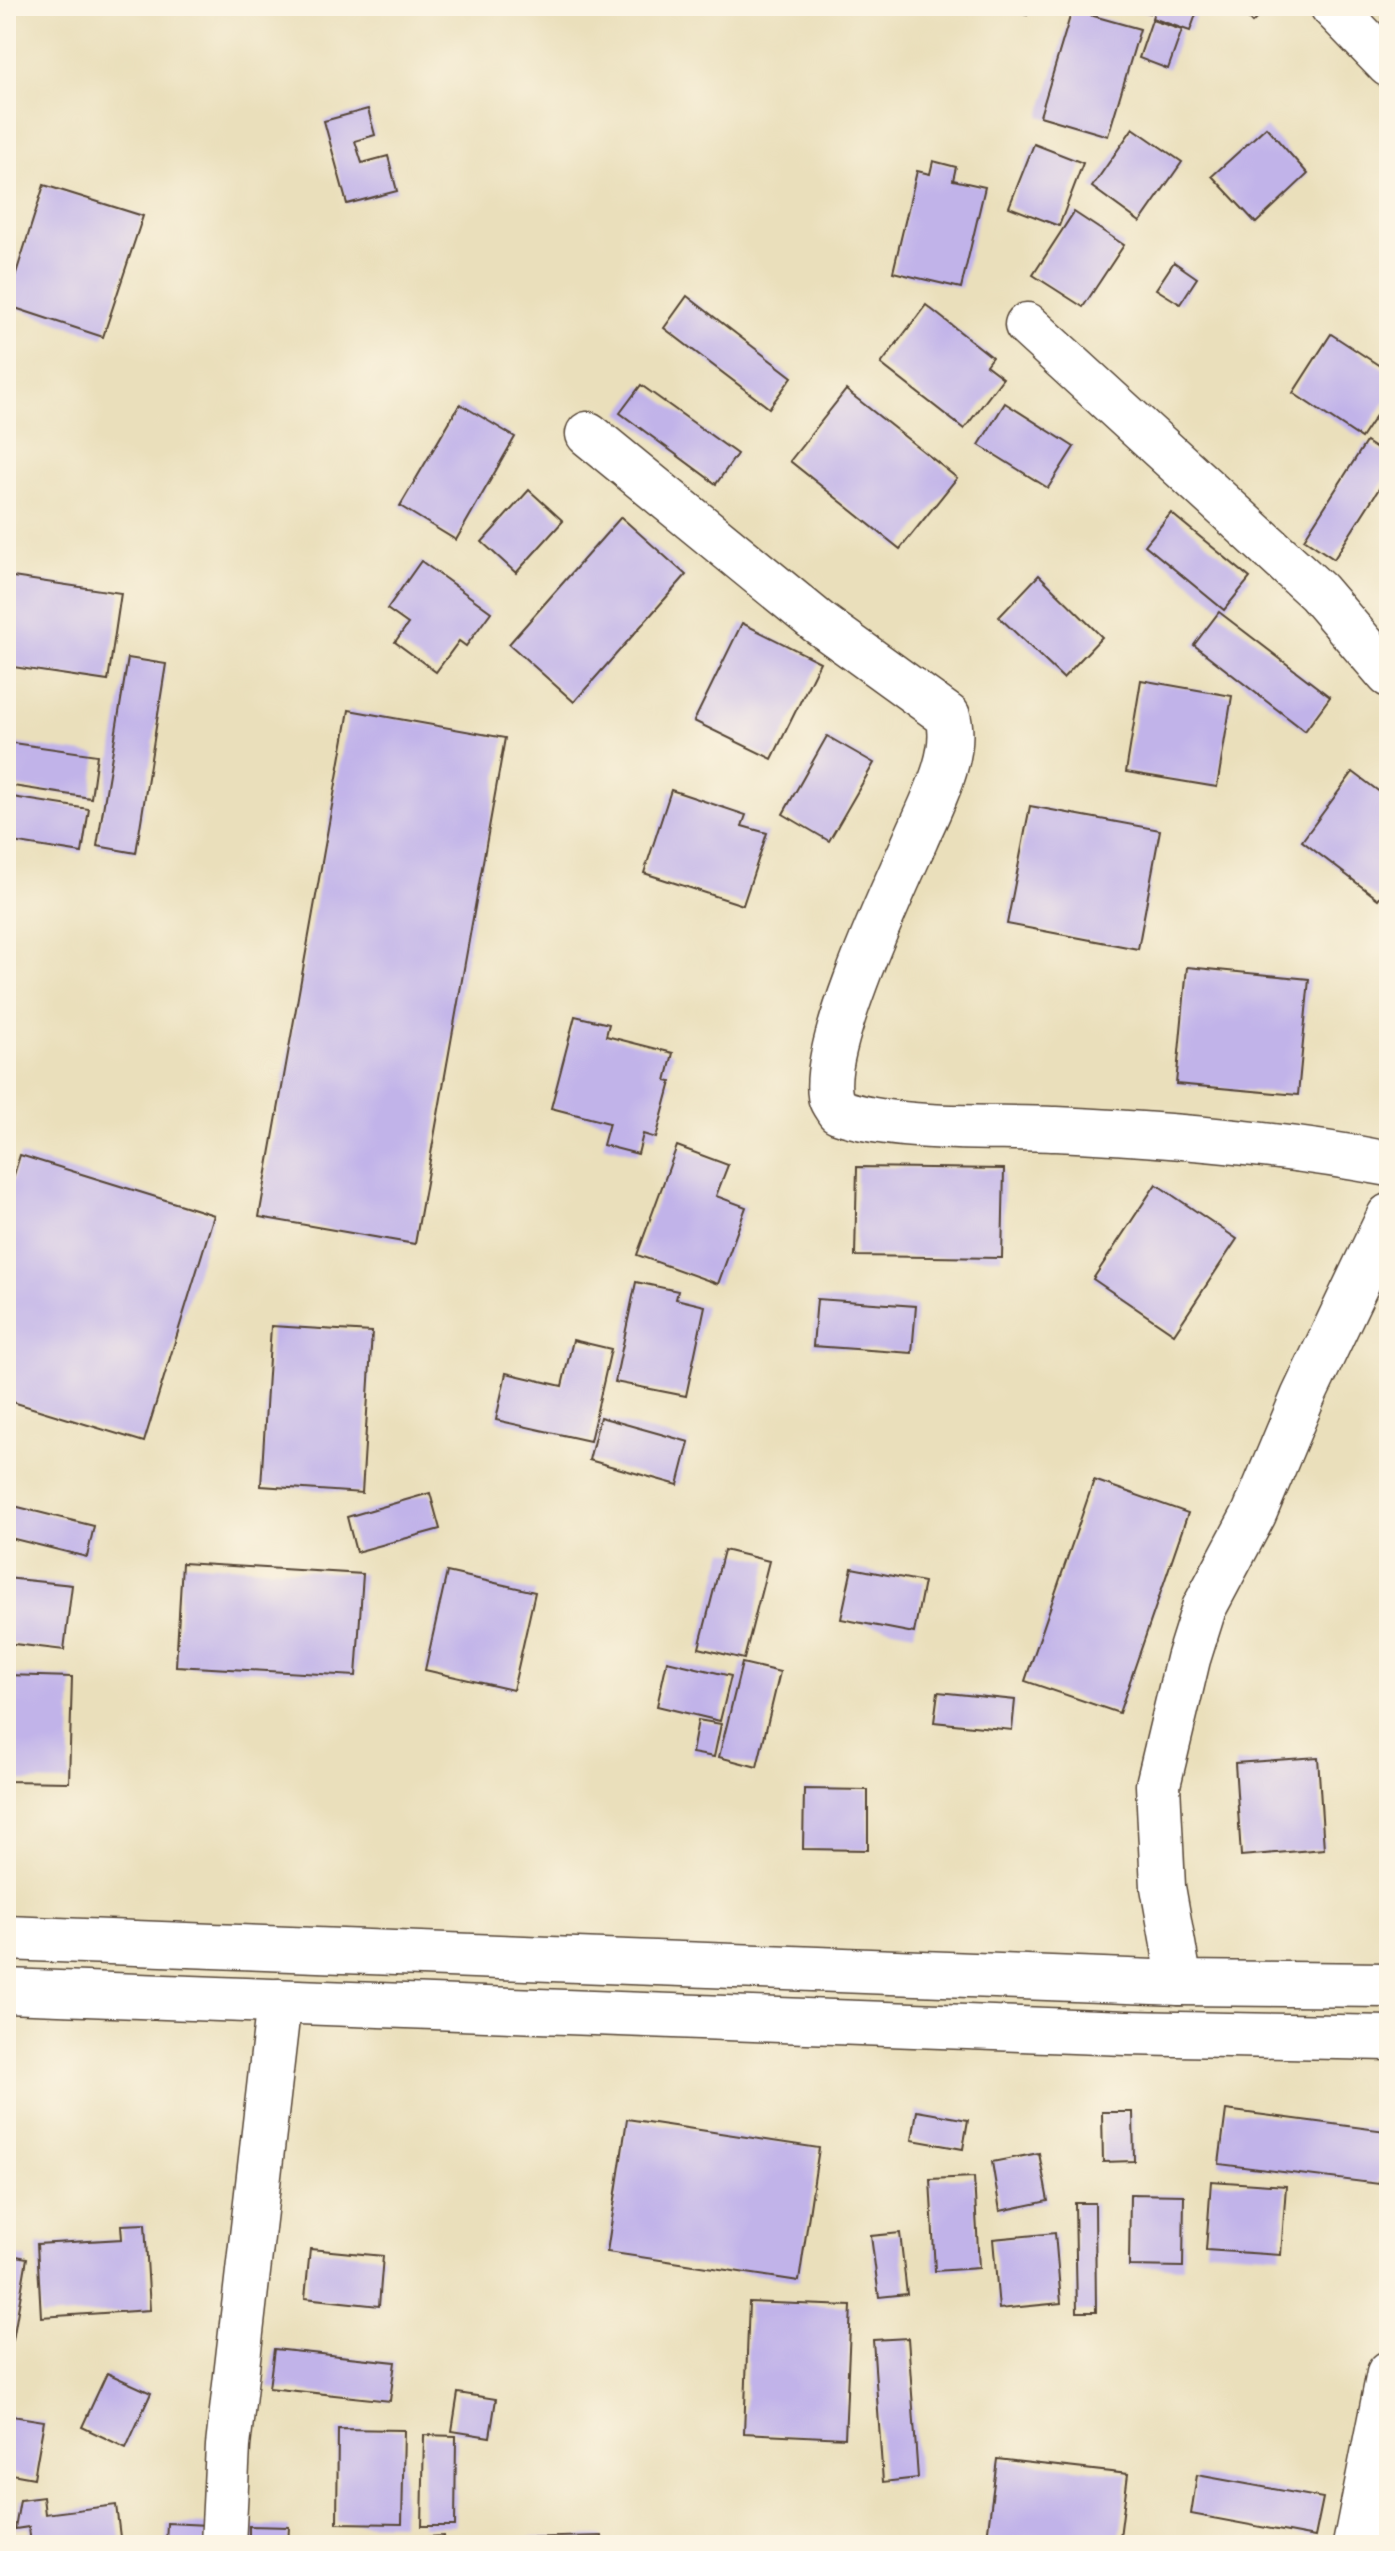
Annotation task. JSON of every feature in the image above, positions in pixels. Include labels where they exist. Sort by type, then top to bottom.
[{"type":"street","points":[[1332,6],[1389,65]]},
{"type":"street","points":[[1027,325],[1318,592],[1389,675]]},
{"type":"street","points":[[588,434],[818,622],[948,716],[951,743],[930,806],[881,919],[840,1027],[829,1096],[838,1111],[877,1121],[1102,1131],[1334,1153],[1389,1164]]},
{"type":"street","points":[[1180,1983],[1163,1887],[1158,1785],[1188,1659],[1204,1608],[1254,1514],[1303,1397],[1389,1216]]},
{"type":"street","points":[[6,1938],[1180,1983],[1389,1985]]},
{"type":"street","points":[[6,1991],[1126,2033],[1389,2038]]},
{"type":"street","points":[[223,2545],[228,2446],[279,2001]]},
{"type":"street","points":[[1355,2545],[1389,2373]]},
{"type":"building","points":[[995,6],[1029,6],[1027,15]]},
{"type":"building","points":[[1126,6],[1150,6],[1149,13]]},
{"type":"building","points":[[1156,6],[1199,6],[1190,31],[1152,18]]},
{"type":"building","points":[[1236,6],[1269,6],[1252,23]]},
{"type":"building","points":[[1072,10],[1140,29],[1108,136],[1040,116]]},
{"type":"building","points":[[1152,20],[1182,30],[1168,69],[1139,58]]},
{"type":"building","points":[[368,109],[375,135],[355,141],[362,163],[388,156],[397,191],[347,204],[324,121]]},
{"type":"building","points":[[1266,127],[1308,174],[1256,223],[1212,176]]},
{"type":"building","points":[[1133,128],[1182,162],[1140,222],[1092,187]]},
{"type":"building","points":[[1034,144],[1083,163],[1059,226],[1009,207]]},
{"type":"building","points":[[933,161],[956,167],[953,180],[985,187],[961,288],[893,272],[917,171],[930,174]]},
{"type":"building","points":[[44,185],[143,216],[103,337],[6,305]]},
{"type":"building","points":[[1074,212],[1124,245],[1083,307],[1033,275]]},
{"type":"building","points":[[1174,262],[1197,278],[1180,304],[1156,289]]},
{"type":"building","points":[[687,296],[792,377],[769,408],[664,328]]},
{"type":"building","points":[[926,305],[992,357],[986,365],[1003,378],[964,429],[881,364]]},
{"type":"building","points":[[1331,334],[1389,372],[1389,396],[1361,438],[1293,393]]},
{"type":"building","points":[[641,385],[737,454],[716,484],[620,413]]},
{"type":"building","points":[[846,390],[957,478],[900,549],[790,461]]},
{"type":"building","points":[[1005,403],[1074,447],[1048,488],[979,445]]},
{"type":"building","points":[[460,404],[515,437],[456,540],[400,506]]},
{"type":"building","points":[[1366,442],[1389,457],[1389,473],[1334,559],[1304,539]]},
{"type":"building","points":[[529,490],[563,521],[516,573],[482,542]]},
{"type":"building","points":[[1171,513],[1250,578],[1224,610],[1145,545]]},
{"type":"building","points":[[621,517],[686,575],[574,702],[509,644]]},
{"type":"building","points":[[421,561],[491,612],[466,646],[459,641],[436,672],[395,642],[408,624],[387,609]]},
{"type":"building","points":[[1039,575],[1102,637],[1063,678],[999,617]]},
{"type":"building","points":[[6,576],[121,593],[108,681],[6,666]]},
{"type":"building","points":[[1219,612],[1330,697],[1305,731],[1194,645]]},
{"type":"building","points":[[742,623],[820,662],[772,759],[694,721]]},
{"type":"building","points":[[128,658],[166,664],[136,853],[97,846]]},
{"type":"building","points":[[1141,680],[1232,696],[1217,787],[1126,772]]},
{"type":"building","points":[[349,710],[505,738],[415,1244],[259,1217]]},
{"type":"building","points":[[827,736],[874,763],[829,841],[783,814]]},
{"type":"building","points":[[6,742],[97,755],[91,798],[6,785]]},
{"type":"building","points":[[1353,772],[1389,799],[1389,885],[1378,899],[1302,841]]},
{"type":"building","points":[[671,790],[746,815],[742,826],[767,833],[743,905],[644,873]]},
{"type":"building","points":[[6,796],[89,809],[82,853],[6,841]]},
{"type":"building","points":[[1030,806],[1160,830],[1138,949],[1007,924]]},
{"type":"building","points":[[1187,967],[1309,979],[1298,1095],[1176,1084]]},
{"type":"building","points":[[575,1016],[609,1024],[606,1036],[673,1053],[666,1081],[671,1082],[656,1138],[643,1134],[638,1154],[603,1145],[609,1123],[551,1108]]},
{"type":"building","points":[[677,1146],[728,1165],[716,1196],[746,1207],[718,1284],[637,1255]]},
{"type":"building","points":[[20,1155],[214,1215],[144,1442],[6,1400],[6,1201]]},
{"type":"building","points":[[857,1167],[1004,1169],[1002,1258],[855,1256]]},
{"type":"building","points":[[1156,1184],[1237,1239],[1174,1334],[1093,1279]]},
{"type":"building","points":[[636,1282],[678,1291],[676,1299],[705,1306],[686,1396],[615,1382]]},
{"type":"building","points":[[817,1299],[916,1306],[912,1353],[813,1346]]},
{"type":"building","points":[[271,1326],[372,1332],[362,1493],[261,1486]]},
{"type":"building","points":[[573,1340],[611,1349],[590,1441],[496,1420],[506,1373],[562,1386]]},
{"type":"building","points":[[600,1417],[689,1442],[678,1485],[589,1460]]},
{"type":"building","points":[[1094,1480],[1188,1513],[1119,1713],[1025,1681]]},
{"type":"building","points":[[430,1493],[440,1529],[356,1552],[347,1517]]},
{"type":"building","points":[[6,1504],[94,1526],[87,1557],[6,1537]]},
{"type":"building","points":[[724,1550],[769,1561],[744,1659],[699,1648]]},
{"type":"building","points":[[182,1563],[363,1574],[356,1676],[176,1666]]},
{"type":"building","points":[[852,1568],[924,1582],[914,1633],[841,1619]]},
{"type":"building","points":[[447,1572],[535,1592],[513,1690],[425,1670]]},
{"type":"building","points":[[6,1578],[72,1585],[64,1650],[6,1643]]},
{"type":"building","points":[[667,1661],[731,1676],[720,1721],[657,1706]]},
{"type":"building","points":[[742,1663],[780,1672],[757,1767],[719,1757]]},
{"type":"building","points":[[6,1675],[72,1677],[69,1782],[6,1781]]},
{"type":"building","points":[[938,1692],[1015,1700],[1012,1730],[934,1722]]},
{"type":"building","points":[[698,1720],[721,1724],[714,1757],[692,1753]]},
{"type":"building","points":[[1318,1757],[1324,1849],[1241,1856],[1235,1763]]},
{"type":"building","points":[[804,1789],[868,1790],[868,1850],[803,1849]]},
{"type":"building","points":[[1226,2110],[1386,2131],[1379,2184],[1219,2164]]},
{"type":"building","points":[[917,2111],[968,2120],[963,2149],[912,2140]]},
{"type":"building","points":[[1102,2112],[1133,2112],[1134,2161],[1103,2162]]},
{"type":"building","points":[[627,2119],[819,2148],[799,2281],[607,2252]]},
{"type":"building","points":[[1039,2153],[1048,2201],[1000,2211],[992,2162]]},
{"type":"building","points":[[974,2177],[979,2268],[935,2271],[930,2179]]},
{"type":"building","points":[[1211,2181],[1286,2186],[1281,2255],[1206,2250]]},
{"type":"building","points":[[1130,2194],[1184,2195],[1183,2267],[1129,2266]]},
{"type":"building","points":[[1075,2203],[1095,2203],[1096,2312],[1077,2312]]},
{"type":"building","points":[[145,2224],[150,2310],[41,2317],[37,2244],[122,2239],[121,2225]]},
{"type":"building","points":[[900,2233],[907,2294],[879,2297],[871,2236]]},
{"type":"building","points":[[1055,2233],[1061,2303],[999,2309],[993,2239]]},
{"type":"building","points":[[310,2249],[383,2256],[379,2306],[305,2298]]},
{"type":"building","points":[[6,2254],[27,2258],[13,2340],[6,2339]]},
{"type":"building","points":[[749,2302],[851,2306],[845,2438],[744,2433]]},
{"type":"building","points":[[908,2338],[918,2478],[883,2482],[873,2340]]},
{"type":"building","points":[[274,2349],[395,2362],[390,2401],[269,2388]]},
{"type":"building","points":[[107,2373],[151,2393],[126,2448],[82,2427]]},
{"type":"building","points":[[458,2393],[496,2399],[490,2437],[452,2431]]},
{"type":"building","points":[[6,2415],[44,2421],[34,2478],[6,2473]]},
{"type":"building","points":[[338,2429],[404,2430],[402,2524],[337,2523]]},
{"type":"building","points":[[424,2435],[456,2436],[455,2526],[422,2526]]},
{"type":"building","points":[[997,2459],[1128,2474],[1119,2545],[986,2545]]},
{"type":"building","points":[[1197,2475],[1323,2498],[1315,2537],[1191,2514]]},
{"type":"building","points":[[43,2497],[45,2514],[116,2505],[121,2545],[31,2545],[29,2527],[15,2529],[20,2500]]},
{"type":"building","points":[[167,2523],[207,2525],[206,2545],[166,2545]]},
{"type":"building","points":[[249,2526],[289,2527],[288,2545],[249,2545]]},
{"type":"building","points":[[1380,2535],[1389,2536],[1389,2545],[1380,2545]]},
{"type":"building","points":[[443,2536],[444,2545],[413,2545],[412,2538]]},
{"type":"building","points":[[602,2536],[603,2545],[517,2545],[517,2538]]},
{"type":"building","points":[[393,2540],[393,2545],[302,2545],[302,2541]]}]
